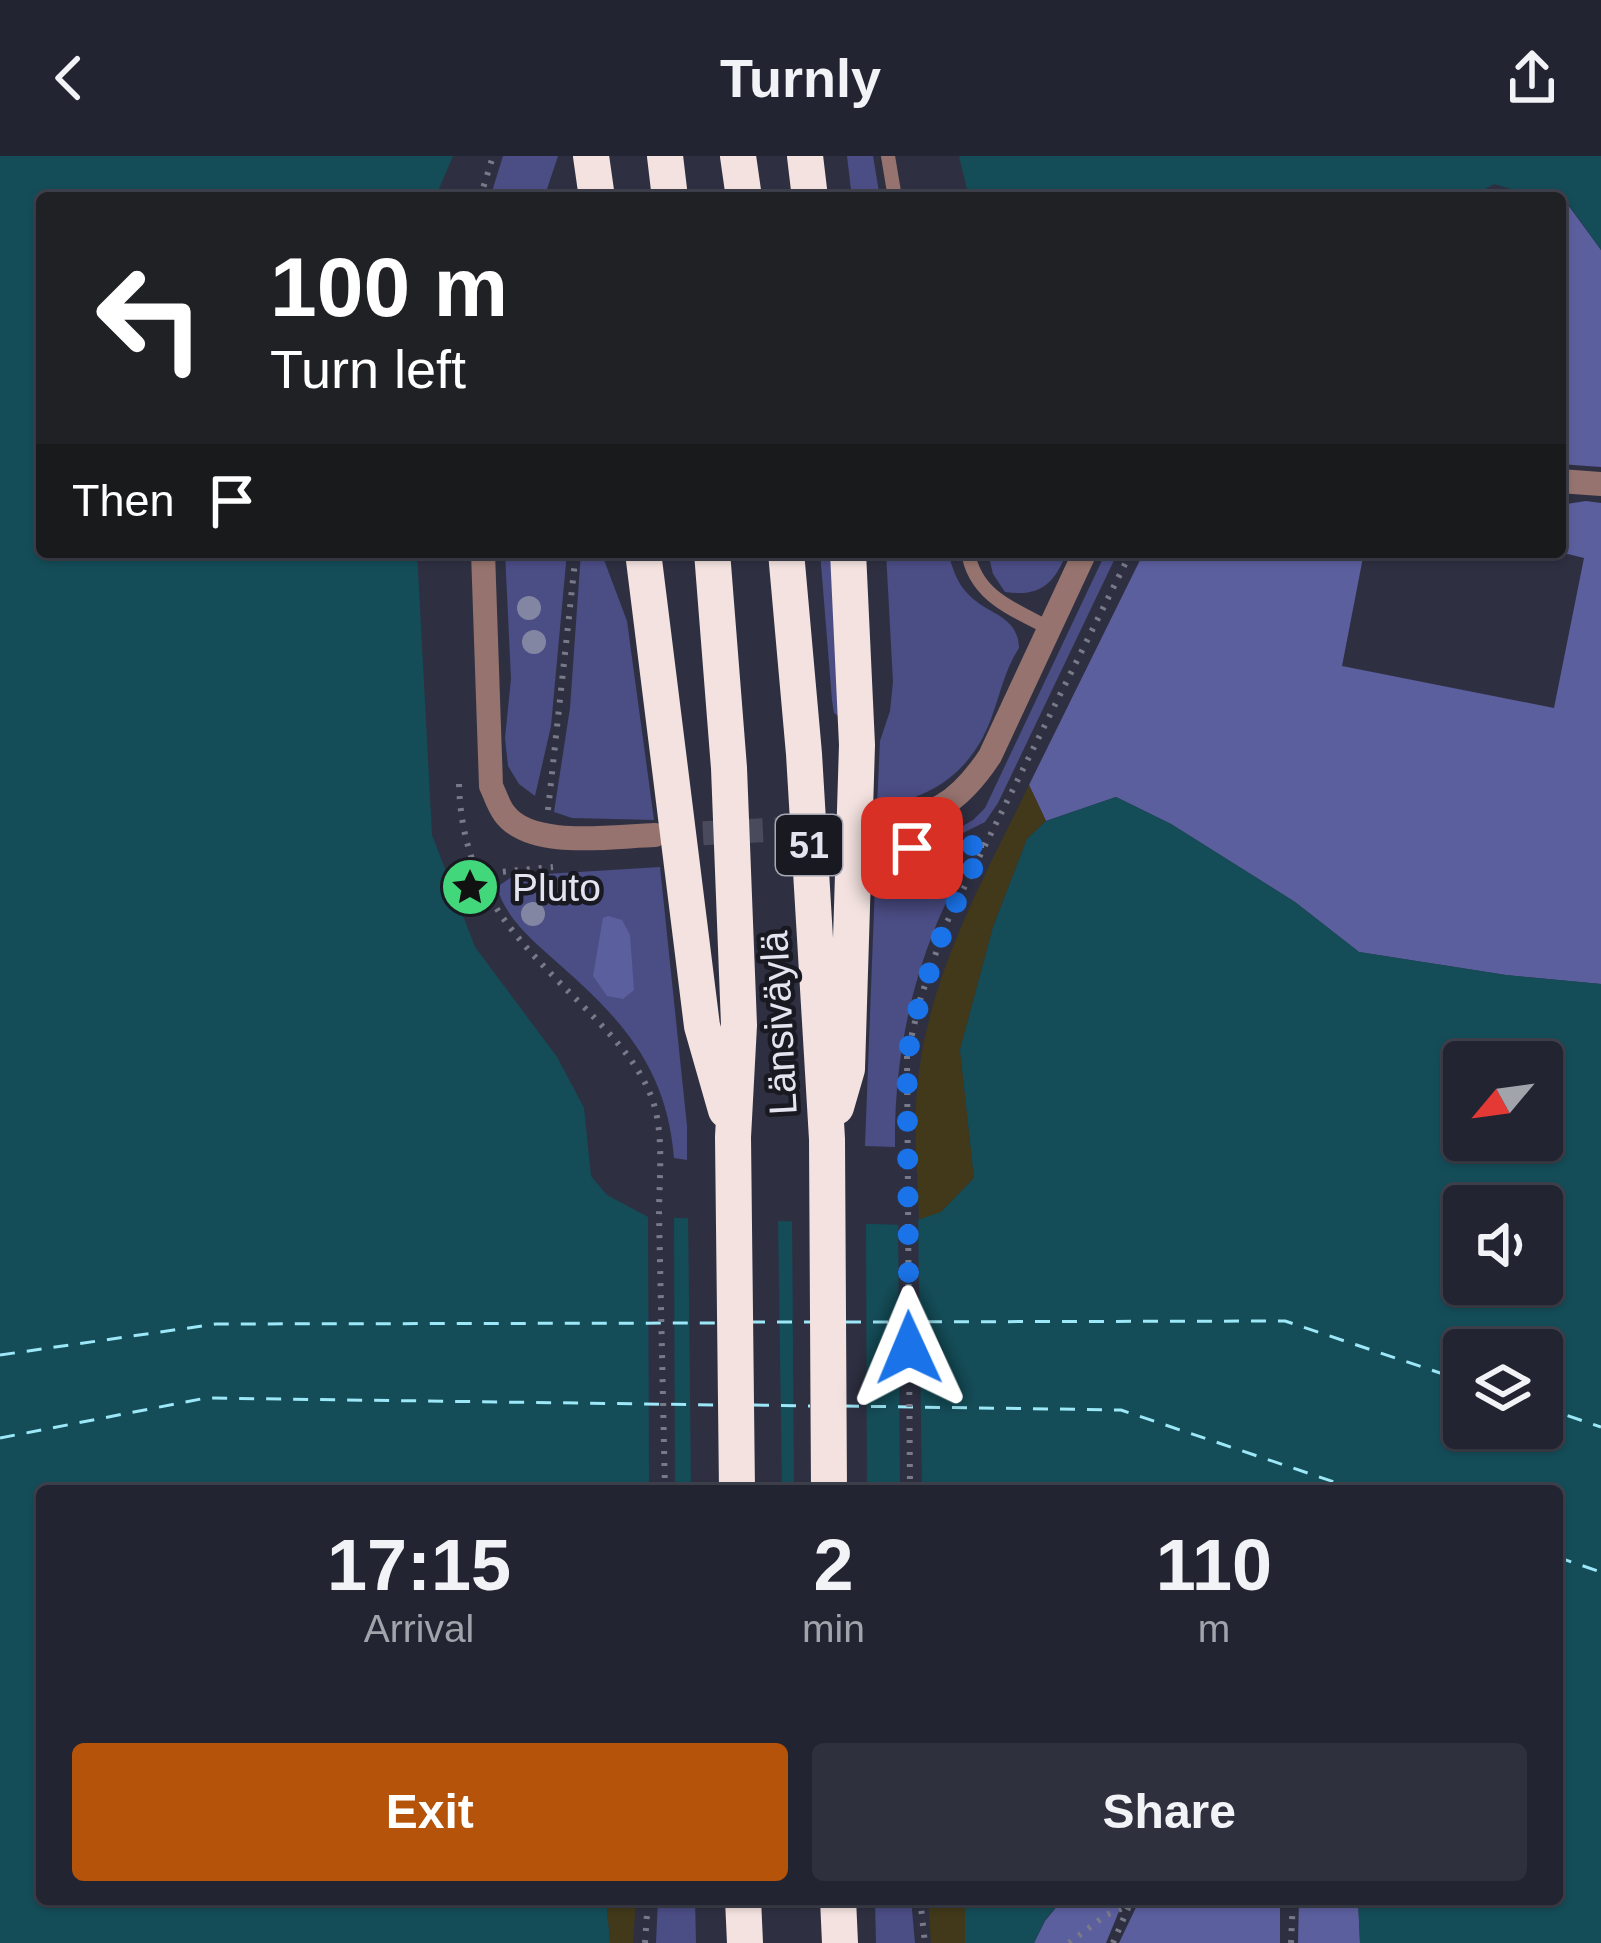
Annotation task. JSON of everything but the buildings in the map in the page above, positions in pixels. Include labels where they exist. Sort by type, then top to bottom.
[{"type":"highway","points":[[665,156],[669,192]]},
{"type":"highway","points":[[738,156],[743,192]]},
{"type":"highway","points":[[805,156],[809,192]]},
{"type":"highway","points":[[644,558],[701,1026],[733,1137]]},
{"type":"highway","name":"Länsiväylä","points":[[712,558],[729,768],[739,1025],[733,1137],[736,1485]]},
{"type":"highway","name":"Länsiväylä","points":[[788,558],[826,1139],[829,1485]]},
{"type":"highway","points":[[826,1139],[847,1069],[848,1046],[857,745],[848,558]]},
{"type":"highway","points":[[743,1905],[745,1943]]},
{"type":"highway","points":[[838,1905],[840,1943]]},
{"type":"street","points":[[1566,481],[1601,484]]},
{"type":"street","points":[[483,558],[491,786],[504,813],[522,829],[548,837],[655,835]]},
{"type":"street","points":[[874,825],[921,818],[970,785],[990,756],[1082,558]]},
{"type":"lane","points":[[888,156],[894,192]]},
{"type":"lane","points":[[969,558],[971,572],[982,588],[1051,629]]},
{"type":"path","points":[[482,192],[493,156]]},
{"type":"path","points":[[550,867],[548,802],[575,558]]},
{"type":"path","points":[[910,1485],[907,1056],[920,1000],[945,926],[1128,558]]},
{"type":"path","points":[[459,778],[467,837],[493,908],[614,1038],[638,1069],[653,1100],[665,1485]]},
{"type":"path","points":[[919,848],[984,845]]},
{"type":"path","points":[[645,1943],[648,1905]]},
{"type":"path","points":[[921,1905],[925,1943]]},
{"type":"path","points":[[1069,1943],[1126,1905]]},
{"type":"path","points":[[1113,1943],[1130,1905]]},
{"type":"path","points":[[1291,1943],[1293,1905]]},
{"type":"shaded area","points":[[0,156],[453,156],[438,192],[36,192],[36,558],[417,558],[432,835],[475,947],[557,1057],[584,1108],[591,1176],[607,1195],[648,1217],[903,1225],[941,1212],[974,1178],[960,1050],[993,927],[1027,839],[1046,821],[1116,797],[1171,824],[1295,902],[1359,952],[1601,984],[1601,1943],[1360,1943],[1358,1905],[1563,1905],[1563,1485],[36,1485],[36,1905],[607,1905],[610,1943],[0,1943]]},
{"type":"shaded area","points":[[503,156],[558,156],[546,192],[492,192]]},
{"type":"shaded area","points":[[847,156],[873,156],[879,192],[851,192]]},
{"type":"shaded area","points":[[959,156],[1601,156],[1601,250],[1566,204],[1566,192],[1522,192],[1494,184],[1480,192],[968,192]]},
{"type":"shaded area","points":[[1566,204],[1601,250],[1601,467],[1566,464]]},
{"type":"shaded area","points":[[1601,503],[1601,984],[1359,952],[1295,902],[1171,824],[1116,797],[1046,821],[1029,785],[1141,558],[1363,558],[1342,666],[1554,708],[1584,558],[1566,554],[1566,504]]},
{"type":"shaded area","points":[[505,558],[566,558],[551,726],[535,796],[519,784],[508,766],[505,738],[511,679]]},
{"type":"shaded area","points":[[581,558],[603,558],[627,621],[654,820],[572,818],[554,812],[570,708]]},
{"type":"shaded area","points":[[820,558],[835,558],[841,718],[834,713]]},
{"type":"shaded area","points":[[886,558],[950,558],[961,586],[1008,622],[1019,648],[983,738],[961,768],[915,797],[877,806],[880,741],[893,682]]},
{"type":"shaded area","points":[[1064,558],[1045,586],[1028,592],[1005,592],[990,561]]},
{"type":"shaded area","points":[[1103,558],[1115,558],[998,803],[985,822],[955,837],[952,832],[985,808]]},
{"type":"shaded area","points":[[943,856],[957,876],[925,954],[910,1008],[900,1063],[895,1147],[865,1146],[876,858]]},
{"type":"shaded area","points":[[660,867],[687,1160],[674,1158],[670,1127],[652,1073],[622,1027],[523,930],[497,887],[513,876]]},
{"type":"shaded area","points":[[603,918],[622,920],[630,935],[634,990],[623,999],[607,996],[593,976]]},
{"type":"shaded area","points":[[658,1905],[695,1905],[696,1943],[656,1943]]},
{"type":"shaded area","points":[[875,1905],[912,1905],[915,1943],[876,1943]]},
{"type":"shaded area","points":[[965,1905],[1058,1905],[1034,1943],[965,1943]]},
{"type":"shaded area","points":[[1058,1905],[1122,1905],[1106,1943],[1034,1943]]},
{"type":"shaded area","points":[[1137,1905],[1280,1905],[1280,1943],[1119,1943]]},
{"type":"shaded area","points":[[1299,1905],[1358,1905],[1360,1943],[1298,1943]]},
{"type":"sand","points":[[1029,785],[1046,821],[1027,839],[993,927],[960,1050],[974,1178],[941,1212],[919,1221],[916,1106],[922,1049],[959,933]]},
{"type":"sand","points":[[607,1905],[636,1905],[633,1943],[610,1943]]},
{"type":"sand","points":[[928,1905],[965,1905],[965,1943],[931,1943]]},
{"type":"pier","points":[[648,1210],[674,1212],[675,1485],[649,1485]]},
{"type":"pier","points":[[688,1212],[778,1215],[782,1485],[691,1485]]},
{"type":"pier","points":[[792,1215],[866,1217],[867,1485],[794,1485]]},
{"type":"pier","points":[[918,1215],[922,1485],[900,1485],[898,1218]]},
{"type":"ferry route","points":[[846,1322],[1285,1321],[1443,1374]]},
{"type":"ferry route","points":[[750,1322],[812,1322]]},
{"type":"ferry route","points":[[0,1355],[216,1324],[716,1323]]},
{"type":"ferry route","points":[[0,1438],[206,1398],[720,1405]]},
{"type":"ferry route","points":[[754,1405],[810,1406]]},
{"type":"ferry route","points":[[844,1406],[1121,1410],[1343,1485]]},
{"type":"ferry route","points":[[1563,1414],[1601,1427]]},
{"type":"ferry route","points":[[1563,1559],[1601,1572]]},
{"type":"tunnel","points":[[667,835],[866,825]]},
{"type":"place","name":"Pluto","points":[[470,887]]},
{"type":"route","points":[[909,1348],[907,1056],[945,926],[984,845],[912,848]]}]
